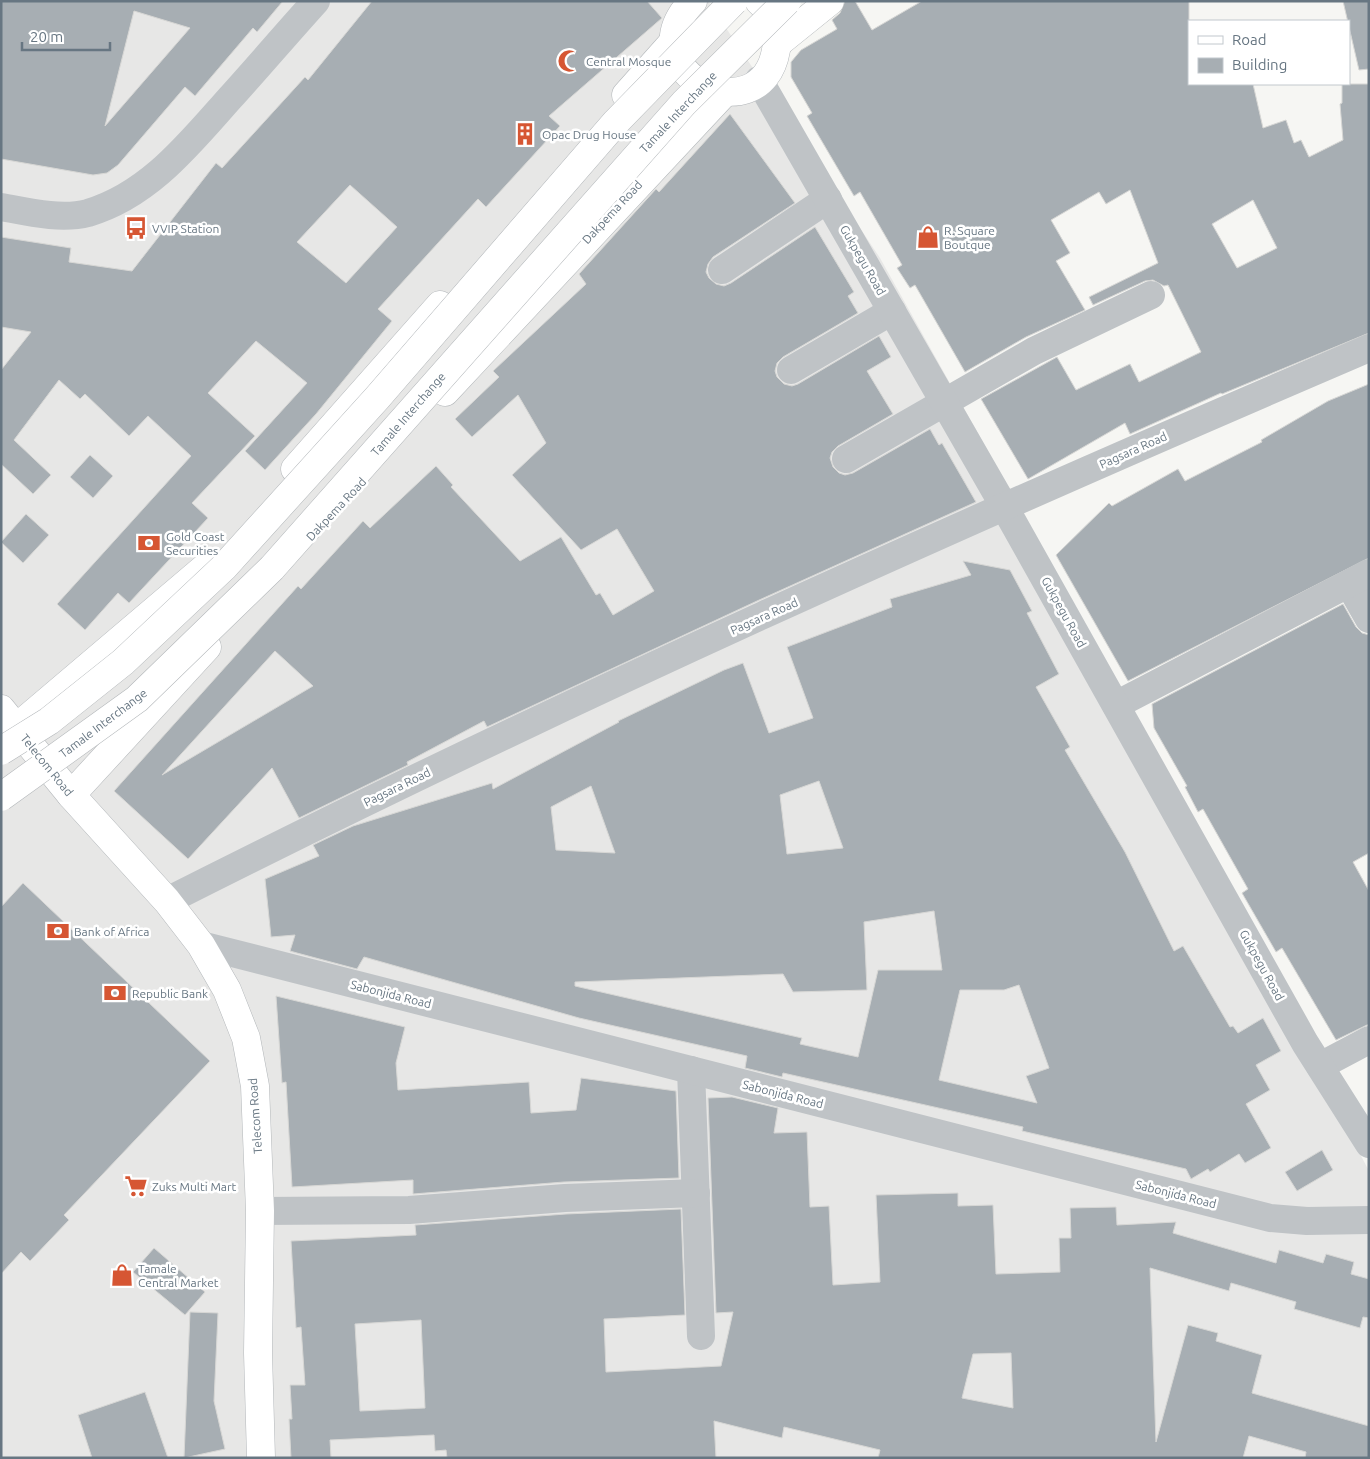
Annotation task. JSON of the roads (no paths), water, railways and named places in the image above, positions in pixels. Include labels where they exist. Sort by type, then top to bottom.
[{"type":"main road","points":[[693,1],[684,10],[678,24],[675,40],[677,56],[684,70],[695,81],[709,89],[725,92],[737,91],[759,80],[769,70],[775,57],[778,43],[776,28],[770,14],[759,1]]},
{"type":"main road","points":[[1,751],[49,721],[123,662],[224,567],[377,398],[616,122],[734,1]]},
{"type":"main road","name":"Tamale Interchange","points":[[1,797],[137,699],[272,568],[684,103],[787,1]]},
{"type":"main road","points":[[778,43],[830,1]]},
{"type":"main road","points":[[9,718],[212,562],[675,40]]},
{"type":"main road","name":"Dakpema Road","points":[[71,795],[725,92]]},
{"type":"main road","name":"Telecom Road","points":[[9,718],[71,795],[167,901],[200,945],[227,990],[246,1038],[255,1086],[260,1211],[258,1353],[260,1458]]},
{"type":"street","points":[[1,208],[47,215],[86,213],[125,198],[158,174],[190,142],[316,1]]},
{"type":"street","name":"Gukpegu Road","points":[[759,80],[1005,508],[1320,1066],[1369,1144]]},
{"type":"street","points":[[722,270],[828,199]]},
{"type":"street","points":[[846,459],[1034,351],[1151,295]]},
{"type":"street","points":[[791,370],[892,312]]},
{"type":"street","name":"Pagsara Road","points":[[167,901],[282,842],[651,666],[1140,446],[1369,348]]},
{"type":"street","points":[[1116,705],[1359,578],[1369,619]]},
{"type":"street","name":"Sabonjida Road","points":[[200,945],[1270,1218],[1307,1222],[1369,1220]]},
{"type":"street","points":[[1320,1066],[1369,1040]]},
{"type":"street","points":[[691,1070],[701,1336]]},
{"type":"street","points":[[260,1211],[409,1210],[565,1198],[696,1193]]},
{"type":"place","name":"Central Mosque","points":[[569,61]]},
{"type":"place","name":"Opac Drug House","points":[[525,134]]},
{"type":"place","name":"VVIP Station","points":[[136,228]]},
{"type":"place","name":"R. Square Boutque","points":[[928,237]]},
{"type":"place","name":"Gold Coast Securities","points":[[149,543]]},
{"type":"place","name":"Bank of Africa","points":[[58,931]]},
{"type":"place","name":"Republic Bank","points":[[115,993]]},
{"type":"place","name":"Zuks Multi Mart","points":[[136,1186]]},
{"type":"place","name":"Tamale Central Market","points":[[122,1275]]}]
